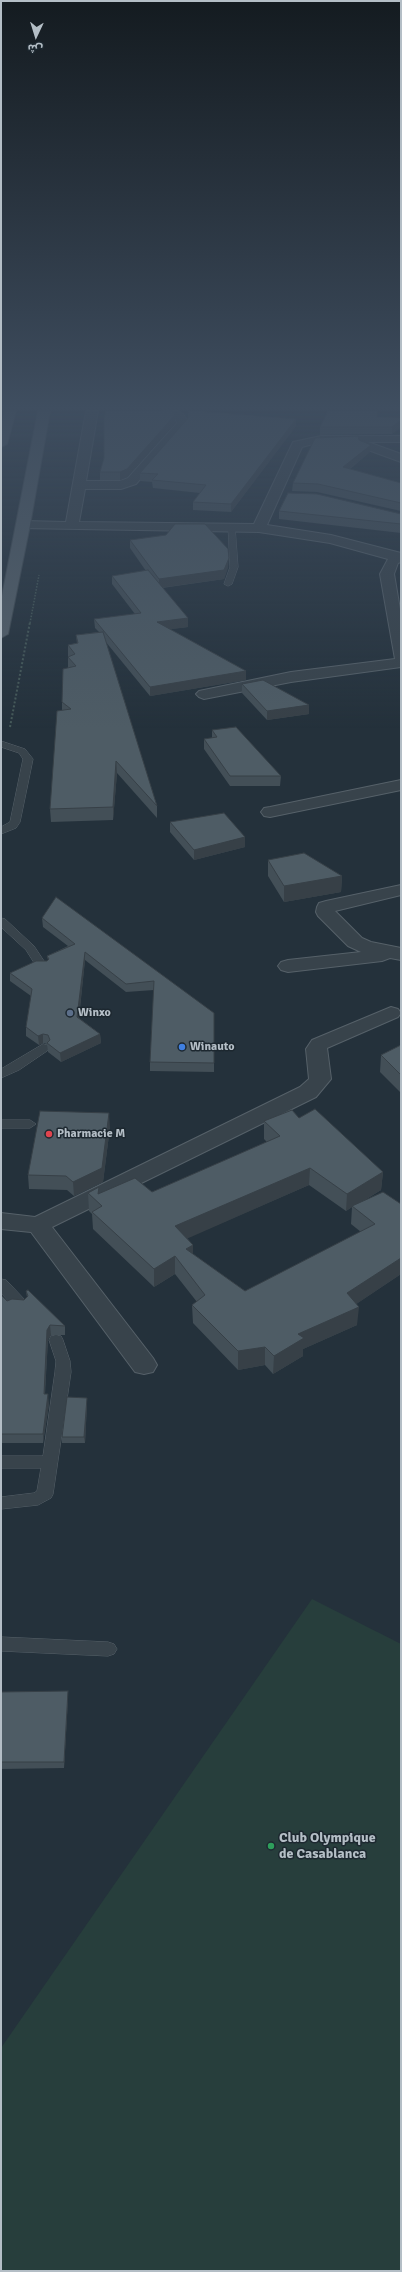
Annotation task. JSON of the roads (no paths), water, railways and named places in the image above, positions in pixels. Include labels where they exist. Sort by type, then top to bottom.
[{"type":"main road","points":[[1,634],[26,517]]},
{"type":"street","points":[[72,526],[74,517]]},
{"type":"street","points":[[259,528],[264,517]]},
{"type":"street","points":[[24,526],[259,528],[331,539],[399,557],[389,568],[387,574],[401,658]]},
{"type":"street","points":[[204,694],[291,677],[401,663]]},
{"type":"street","points":[[270,812],[401,785]]},
{"type":"street","points":[[399,953],[366,947],[355,942],[326,912],[326,907],[401,890]]},
{"type":"street","points":[[288,966],[399,953]]},
{"type":"street","points":[[1,1221],[38,1225],[308,1092],[320,1079],[316,1050],[319,1044],[391,1013]]},
{"type":"street","points":[[38,1225],[144,1365]]},
{"type":"lane","points":[[228,584],[234,567],[230,527]]},
{"type":"lane","points":[[1,831],[12,826],[15,822],[28,759],[22,750],[4,745]]},
{"type":"lane","points":[[1,920],[33,952],[42,967]]},
{"type":"lane","points":[[1,1074],[16,1067],[43,1048]]},
{"type":"lane","points":[[1,1124],[30,1124]]},
{"type":"lane","points":[[1,1284],[20,1304]]},
{"type":"lane","points":[[1,1503],[38,1499],[45,1494],[51,1462],[63,1372],[63,1361],[56,1340]]},
{"type":"lane","points":[[1,1462],[51,1462]]},
{"type":"lane","points":[[1,1644],[108,1649]]},
{"type":"place","name":"Winxo","points":[[70,1013]]},
{"type":"place","name":"Winauto","points":[[182,1047]]},
{"type":"place","name":"Pharmacie M","points":[[49,1134]]},
{"type":"place","name":"Club Olympique de Casablanca","points":[[271,1846]]}]
